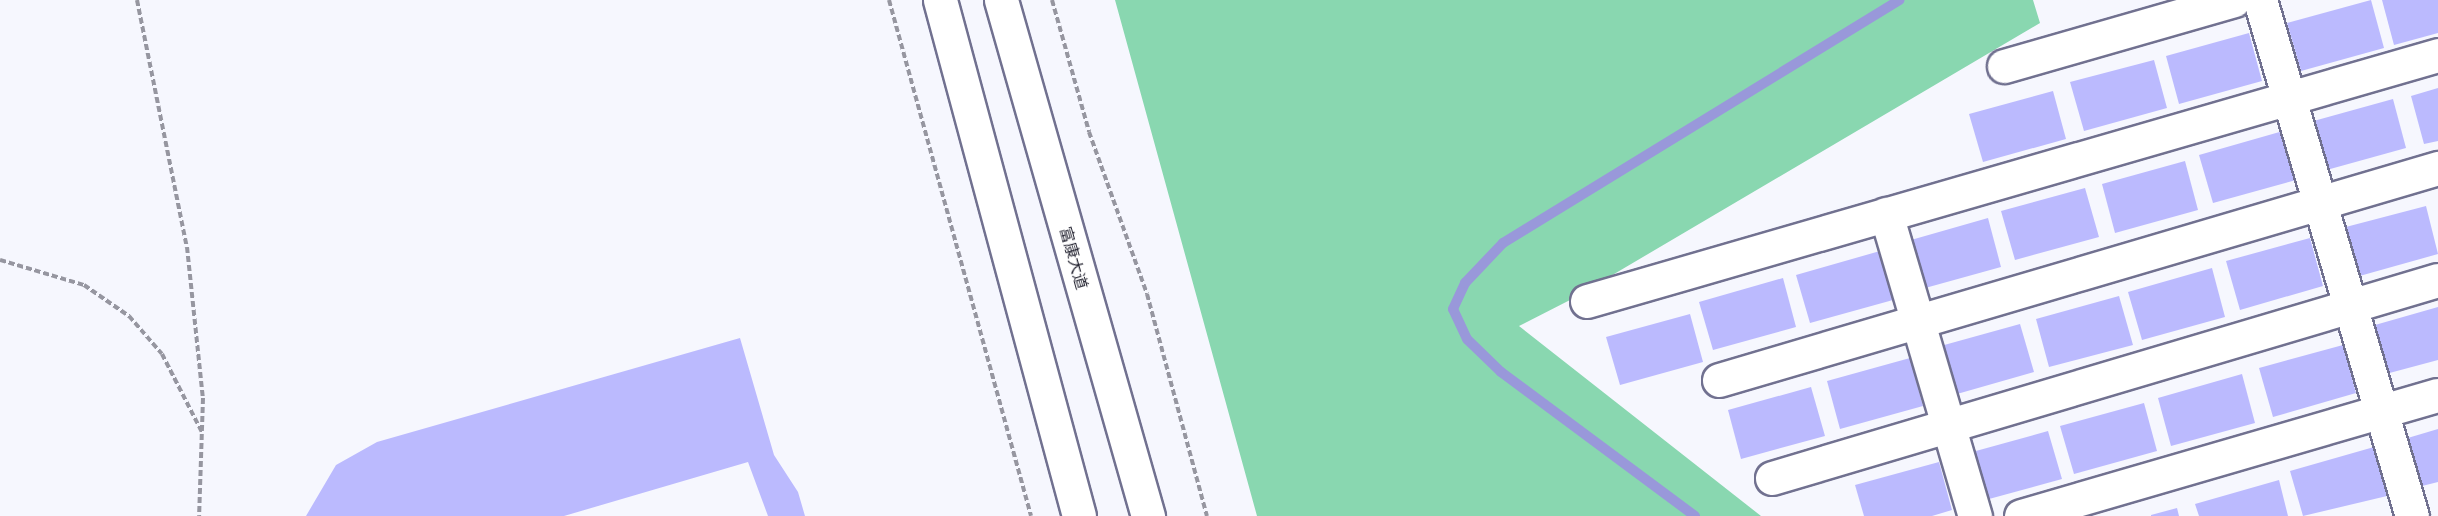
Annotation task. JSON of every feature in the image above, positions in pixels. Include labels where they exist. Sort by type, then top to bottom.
[{"type":"street","points":[[940,0],[1079,516]]},
{"type":"street","name":"富康大道","points":[[1001,0],[1148,516]]},
{"type":"street","points":[[2004,66],[2234,0]]},
{"type":"street","points":[[2260,0],[2381,411],[2415,512]]},
{"type":"street","points":[[1587,301],[2438,55]]},
{"type":"street","points":[[1719,380],[2438,168]]},
{"type":"street","points":[[1886,214],[1975,516]]},
{"type":"street","points":[[1772,478],[2438,280]]},
{"type":"street","points":[[2021,516],[2438,394]]},
{"type":"path","points":[[137,0],[187,247],[203,398],[199,516]]},
{"type":"path","points":[[889,0],[1031,516]]},
{"type":"path","points":[[1052,0],[1089,132],[1147,294],[1207,516]]},
{"type":"path","points":[[0,260],[84,285],[129,316],[162,354],[202,433]]},
{"type":"green space","points":[[1115,0],[2033,0],[2040,23],[1570,300],[1519,326],[1761,516],[1257,516]]},
{"type":"building","points":[[2371,0],[2384,48],[2301,71],[2287,23]]},
{"type":"building","points":[[2382,0],[2438,0],[2438,33],[2394,45]]},
{"type":"building","points":[[2249,33],[2262,81],[2179,104],[2166,56]]},
{"type":"building","points":[[2154,60],[2167,108],[2084,131],[2070,82]]},
{"type":"building","points":[[2438,88],[2438,141],[2424,144],[2411,96]]},
{"type":"building","points":[[2053,91],[2066,139],[1983,162],[1969,114]]},
{"type":"building","points":[[2393,99],[2406,148],[2323,171],[2310,122]]},
{"type":"building","points":[[2283,131],[2296,180],[2213,203],[2199,155]]},
{"type":"building","points":[[2185,161],[2198,210],[2115,233],[2102,184]]},
{"type":"building","points":[[2085,188],[2099,237],[2015,260],[2001,211]]},
{"type":"building","points":[[2426,206],[2438,254],[2356,277],[2342,228]]},
{"type":"building","points":[[1988,218],[2001,267],[1918,290],[1904,242]]},
{"type":"building","points":[[2310,238],[2323,286],[2240,310],[2226,261]]},
{"type":"building","points":[[1880,251],[1893,300],[1810,323],[1796,275]]},
{"type":"building","points":[[2212,268],[2225,317],[2142,340],[2128,292]]},
{"type":"building","points":[[1783,278],[1796,327],[1713,350],[1699,302]]},
{"type":"building","points":[[2119,296],[2133,345],[2049,367],[2036,319]]},
{"type":"building","points":[[2438,307],[2438,360],[2382,375],[2368,327]]},
{"type":"building","points":[[1690,314],[1703,362],[1620,385],[1606,337]]},
{"type":"building","points":[[2020,324],[2034,372],[1950,396],[1937,347]]},
{"type":"building","points":[[740,338],[774,455],[798,492],[805,516],[768,516],[748,462],[564,516],[306,516],[336,465],[377,442]]},
{"type":"building","points":[[2343,345],[2356,393],[2273,417],[2259,368]]},
{"type":"building","points":[[1910,358],[1923,406],[1840,429],[1827,381]]},
{"type":"building","points":[[2242,374],[2255,423],[2171,446],[2158,398]]},
{"type":"building","points":[[1811,387],[1825,436],[1741,459],[1728,410]]},
{"type":"building","points":[[2144,403],[2157,451],[2074,474],[2060,426]]},
{"type":"building","points":[[2438,429],[2438,482],[2414,488],[2401,440]]},
{"type":"building","points":[[2048,431],[2062,479],[1978,502],[1965,454]]},
{"type":"building","points":[[2374,447],[2387,496],[2303,516],[2290,471]]},
{"type":"building","points":[[1939,462],[1952,510],[1932,516],[1864,516],[1855,485]]},
{"type":"building","points":[[2279,480],[2288,516],[2199,516],[2195,504]]},
{"type":"building","points":[[2177,508],[2179,516],[2151,516],[2151,515]]},
{"type":"waterway","points":[[1695,516],[1501,372],[1467,339],[1453,309],[1465,283],[1503,243],[1899,0]]}]
